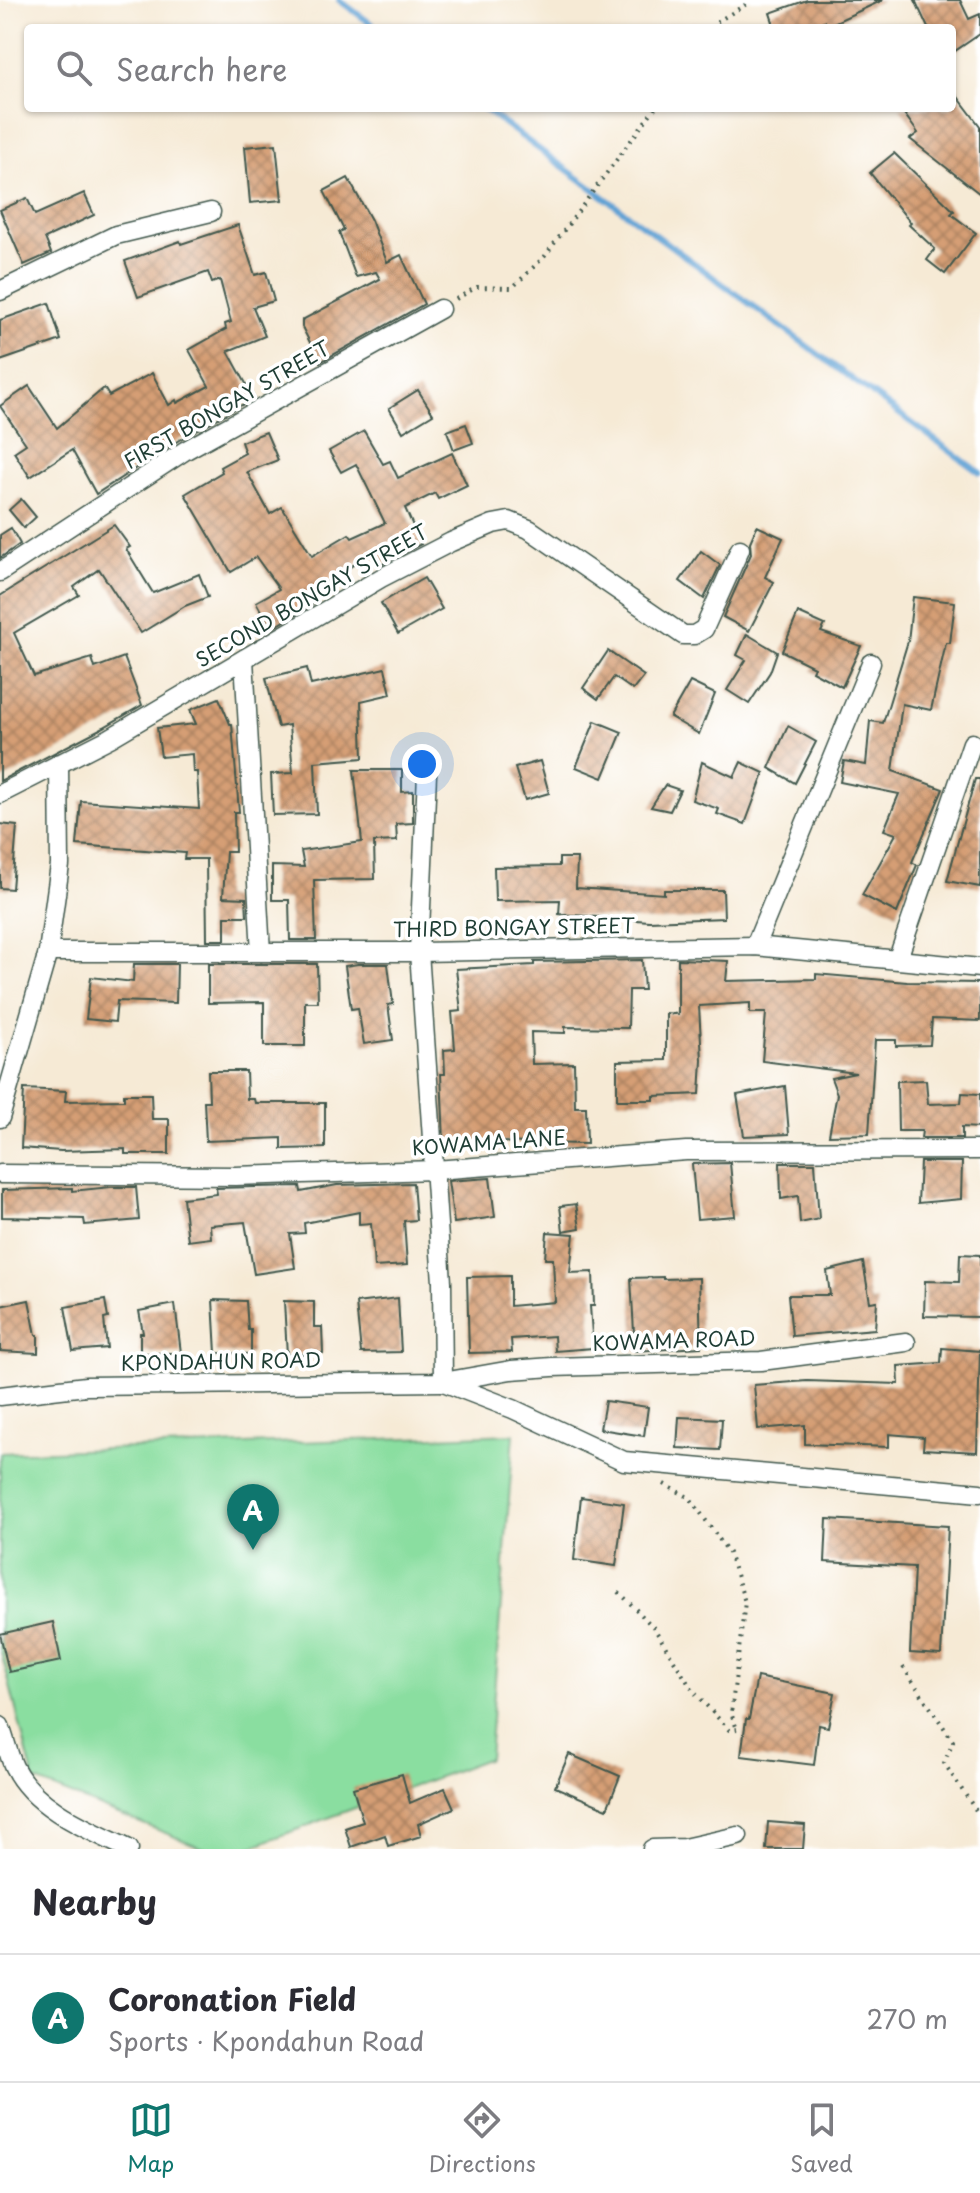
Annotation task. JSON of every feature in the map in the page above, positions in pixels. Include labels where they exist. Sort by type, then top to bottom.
[{"type":"street","points":[[0,291],[116,235],[211,212]]},
{"type":"street","name":"FIRST BONGAY STREET","points":[[0,572],[186,450],[440,309]]},
{"type":"street","name":"SECOND BONGAY STREET","points":[[0,794],[110,738],[381,578],[493,524],[509,521],[529,529],[683,635],[694,635],[704,629],[740,549]]},
{"type":"street","points":[[244,659],[261,952]]},
{"type":"street","points":[[755,946],[871,663]]},
{"type":"street","points":[[898,958],[972,743]]},
{"type":"street","points":[[0,1118],[48,952],[60,865],[59,763]]},
{"type":"street","points":[[427,774],[419,952],[442,1282],[443,1382],[513,1409],[624,1461],[980,1493]]},
{"type":"street","name":"THIRD BONGAY STREET","points":[[48,952],[419,952],[755,946],[980,968]]},
{"type":"street","name":"KOWAMA LANE","points":[[0,1174],[235,1176],[435,1170],[686,1151],[980,1150]]},
{"type":"street","name":"KOWAMA ROAD","points":[[443,1382],[511,1370],[552,1367],[761,1361],[906,1342]]},
{"type":"street","name":"KPONDAHUN ROAD","points":[[0,1396],[86,1386],[443,1382]]},
{"type":"street","points":[[0,1726],[7,1770],[51,1808],[129,1849]]},
{"type":"street","points":[[652,1849],[684,1848],[738,1836]]},
{"type":"path","points":[[714,24],[745,5],[747,0]]},
{"type":"path","points":[[440,309],[477,287],[512,288],[545,256],[652,112]]},
{"type":"path","points":[[619,1592],[654,1628],[693,1691],[729,1730],[737,1729],[731,1713],[745,1602],[729,1553],[690,1498],[664,1484]]},
{"type":"path","points":[[903,1667],[953,1741],[944,1763],[977,1812],[980,1802]]},
{"type":"green space","points":[[514,1434],[489,1758],[245,1849],[205,1849],[34,1780],[0,1647],[0,1453]]},
{"type":"building","points":[[807,0],[883,0],[831,24],[824,21],[816,24],[774,24],[770,13]]},
{"type":"building","points":[[915,0],[960,0],[969,19],[980,14],[980,34],[956,50],[956,24],[926,24]]},
{"type":"building","points":[[956,94],[980,126],[980,194],[910,139],[918,133],[903,112],[956,112]]},
{"type":"building","points":[[276,144],[282,200],[250,203],[245,147]]},
{"type":"building","points":[[894,153],[954,211],[951,214],[976,233],[945,274],[927,260],[935,249],[909,225],[911,223],[870,173]]},
{"type":"building","points":[[348,178],[371,220],[387,262],[401,255],[424,304],[320,362],[302,327],[302,320],[380,279],[376,272],[356,277],[339,232],[344,230],[324,191]]},
{"type":"building","points":[[84,193],[94,215],[45,238],[51,253],[24,265],[0,210],[27,198],[35,215]]},
{"type":"building","points":[[238,225],[255,275],[266,272],[274,301],[253,307],[265,336],[228,351],[254,398],[179,440],[96,494],[72,450],[30,477],[14,452],[26,444],[0,406],[29,386],[57,428],[104,388],[109,396],[152,373],[169,405],[209,386],[189,350],[226,329],[225,324],[231,322],[220,280],[212,283],[208,272],[138,297],[125,261]]},
{"type":"building","points":[[49,303],[61,340],[0,361],[0,320]]},
{"type":"building","points":[[418,390],[433,414],[403,432],[389,408]]},
{"type":"building","points":[[466,424],[473,443],[454,450],[447,431]]},
{"type":"building","points":[[364,431],[383,464],[390,461],[398,478],[452,453],[467,485],[438,499],[435,493],[405,508],[421,544],[379,566],[373,553],[306,594],[312,605],[271,629],[256,602],[279,589],[256,557],[231,572],[185,494],[222,472],[220,467],[245,453],[241,442],[266,432],[278,460],[247,472],[270,514],[282,507],[312,556],[349,534],[352,538],[385,523],[356,464],[341,472],[329,451]]},
{"type":"building","points":[[21,499],[36,517],[24,528],[9,510]]},
{"type":"building","points":[[114,525],[130,547],[126,549],[153,593],[199,574],[208,597],[185,606],[141,633],[99,569],[74,587],[79,595],[14,633],[34,676],[92,658],[95,668],[124,657],[142,705],[0,781],[0,596]]},
{"type":"building","points":[[757,526],[783,538],[765,577],[774,582],[749,631],[723,617],[751,554],[750,542]]},
{"type":"building","points":[[11,528],[20,544],[0,558],[0,535]]},
{"type":"building","points":[[701,551],[720,565],[704,599],[680,581]]},
{"type":"building","points":[[424,578],[442,609],[398,634],[381,603]]},
{"type":"building","points":[[913,597],[955,602],[950,643],[946,643],[931,710],[902,704],[893,771],[943,789],[912,862],[917,865],[897,913],[862,895],[896,834],[884,830],[899,794],[840,782],[844,761],[866,765],[870,721],[883,723],[908,641]]},
{"type":"building","points":[[798,613],[825,625],[821,632],[861,646],[842,687],[812,671],[814,667],[782,651]]},
{"type":"building","points":[[747,634],[777,652],[770,672],[749,704],[727,690],[746,660],[737,655]]},
{"type":"building","points":[[608,651],[644,676],[633,690],[614,677],[598,699],[583,688]]},
{"type":"building","points":[[307,668],[311,685],[385,668],[391,694],[361,701],[363,758],[315,762],[317,814],[273,815],[271,774],[293,773],[289,725],[278,727],[266,678]]},
{"type":"building","points":[[690,682],[715,694],[699,734],[670,717]]},
{"type":"building","points":[[219,698],[232,724],[239,812],[234,812],[235,852],[226,852],[223,897],[246,898],[247,916],[225,916],[225,940],[207,940],[206,859],[184,859],[185,853],[77,845],[81,801],[199,809],[197,772],[193,772],[192,754],[161,757],[157,728],[196,724],[190,710]]},
{"type":"building","points":[[595,721],[622,732],[603,778],[576,767]]},
{"type":"building","points":[[788,726],[816,742],[795,783],[769,768]]},
{"type":"building","points":[[540,761],[549,793],[525,800],[515,768]]},
{"type":"building","points":[[702,762],[734,777],[741,762],[764,773],[745,824],[717,814],[719,809],[692,800]]},
{"type":"building","points":[[354,770],[402,770],[402,792],[413,791],[413,823],[396,824],[397,841],[374,842],[375,879],[314,880],[316,940],[290,940],[289,900],[272,900],[272,866],[304,867],[301,851],[362,842]]},
{"type":"building","points":[[975,779],[980,779],[980,887],[947,881]]},
{"type":"building","points":[[665,785],[680,790],[670,811],[651,807]]},
{"type":"building","points":[[0,824],[17,826],[12,889],[0,888]]},
{"type":"building","points":[[559,858],[577,858],[576,888],[664,894],[664,890],[723,890],[724,918],[649,921],[559,914],[560,900],[495,901],[494,867],[559,866]]},
{"type":"building","points":[[678,959],[728,961],[726,981],[816,979],[816,974],[907,982],[980,983],[980,1021],[932,1019],[930,1045],[896,1046],[896,1040],[875,1040],[869,1134],[829,1135],[837,1094],[831,1078],[856,1073],[762,1061],[766,1013],[750,1013],[750,1003],[699,1006],[700,1094],[654,1096],[654,1100],[617,1100],[617,1061],[666,1060],[666,1013],[678,1014]]},
{"type":"building","points":[[642,960],[644,990],[629,990],[628,1028],[565,1027],[565,1033],[531,1032],[532,1064],[574,1063],[575,1107],[586,1107],[587,1144],[444,1141],[441,1074],[445,1074],[444,1050],[455,1049],[452,1012],[461,1011],[456,969],[534,965],[534,962]]},
{"type":"building","points":[[134,964],[177,964],[176,1003],[117,1001],[115,1022],[86,1019],[91,977],[133,982]]},
{"type":"building","points":[[208,964],[317,964],[318,1002],[305,1002],[305,1046],[264,1046],[264,1002],[208,1003]]},
{"type":"building","points":[[388,964],[393,1004],[388,1005],[393,1040],[364,1044],[358,1008],[351,1009],[345,966]]},
{"type":"building","points":[[208,1071],[246,1071],[247,1099],[254,1099],[255,1103],[325,1103],[325,1148],[282,1149],[282,1138],[206,1141],[204,1101],[209,1101]]},
{"type":"building","points":[[926,1080],[928,1104],[961,1103],[962,1093],[980,1094],[980,1128],[962,1127],[962,1138],[921,1138],[922,1131],[898,1131],[897,1081]]},
{"type":"building","points":[[785,1086],[789,1134],[744,1136],[737,1095]]},
{"type":"building","points":[[24,1089],[66,1091],[65,1101],[124,1100],[124,1094],[151,1094],[152,1119],[169,1119],[169,1154],[125,1154],[125,1149],[61,1151],[21,1148]]},
{"type":"building","points":[[920,1162],[962,1162],[961,1199],[918,1203]]},
{"type":"building","points":[[730,1163],[735,1216],[697,1219],[692,1164]]},
{"type":"building","points":[[780,1163],[815,1163],[819,1219],[800,1223],[798,1196],[781,1199]]},
{"type":"building","points":[[490,1178],[495,1217],[454,1223],[448,1181]]},
{"type":"building","points":[[413,1183],[416,1220],[404,1221],[407,1265],[374,1267],[371,1223],[359,1224],[359,1212],[304,1223],[305,1233],[290,1234],[295,1268],[254,1274],[245,1222],[210,1225],[211,1238],[188,1241],[183,1198],[217,1194],[216,1188],[300,1186],[301,1192],[337,1185]]},
{"type":"building","points":[[136,1187],[139,1220],[85,1225],[84,1219],[2,1217],[2,1190],[72,1188],[72,1191]]},
{"type":"building","points":[[576,1204],[580,1228],[563,1231],[560,1206]]},
{"type":"building","points":[[547,1232],[574,1234],[570,1273],[593,1272],[594,1306],[590,1306],[593,1348],[555,1351],[554,1336],[511,1339],[512,1352],[469,1353],[467,1277],[510,1276],[510,1306],[555,1302],[553,1259],[545,1259]]},
{"type":"building","points":[[960,1254],[980,1255],[980,1317],[924,1316],[925,1281],[959,1282]]},
{"type":"building","points":[[863,1262],[870,1302],[877,1301],[875,1329],[792,1336],[788,1295],[830,1295],[827,1271]]},
{"type":"building","points":[[631,1278],[699,1278],[701,1347],[635,1351]]},
{"type":"building","points":[[398,1298],[401,1352],[361,1353],[356,1303]]},
{"type":"building","points":[[29,1300],[38,1335],[38,1353],[0,1351],[0,1306]]},
{"type":"building","points":[[105,1300],[107,1348],[73,1351],[65,1307]]},
{"type":"building","points":[[213,1300],[246,1301],[251,1354],[216,1353]]},
{"type":"building","points":[[284,1301],[314,1302],[314,1327],[322,1327],[323,1353],[287,1355]]},
{"type":"building","points":[[175,1304],[181,1353],[140,1353],[140,1333],[143,1333],[139,1311]]},
{"type":"building","points":[[942,1348],[980,1351],[977,1452],[923,1449],[924,1437],[889,1434],[889,1447],[805,1444],[805,1425],[758,1429],[754,1385],[807,1381],[899,1384],[898,1366],[941,1363]]},
{"type":"building","points":[[605,1401],[648,1407],[644,1436],[600,1429]]},
{"type":"building","points":[[679,1417],[722,1419],[720,1450],[677,1448]]},
{"type":"building","points":[[581,1497],[624,1503],[616,1566],[574,1560]]},
{"type":"building","points":[[827,1519],[948,1526],[941,1655],[910,1653],[914,1567],[825,1562]]},
{"type":"building","points":[[53,1622],[61,1661],[9,1672],[0,1634]]},
{"type":"building","points":[[757,1677],[835,1693],[828,1727],[819,1725],[814,1765],[741,1756],[746,1719],[749,1719]]},
{"type":"building","points":[[569,1754],[620,1776],[607,1809],[555,1787]]},
{"type":"building","points":[[402,1774],[410,1803],[445,1788],[454,1808],[418,1824],[421,1836],[388,1846],[385,1835],[351,1847],[345,1828],[363,1822],[353,1788]]},
{"type":"building","points":[[768,1822],[805,1825],[803,1849],[766,1849]]},
{"type":"waterway","points":[[339,0],[372,24]]},
{"type":"waterway","points":[[488,112],[980,473]]},
{"type":"place","name":"Coronation Field","points":[[253,1550]]}]
